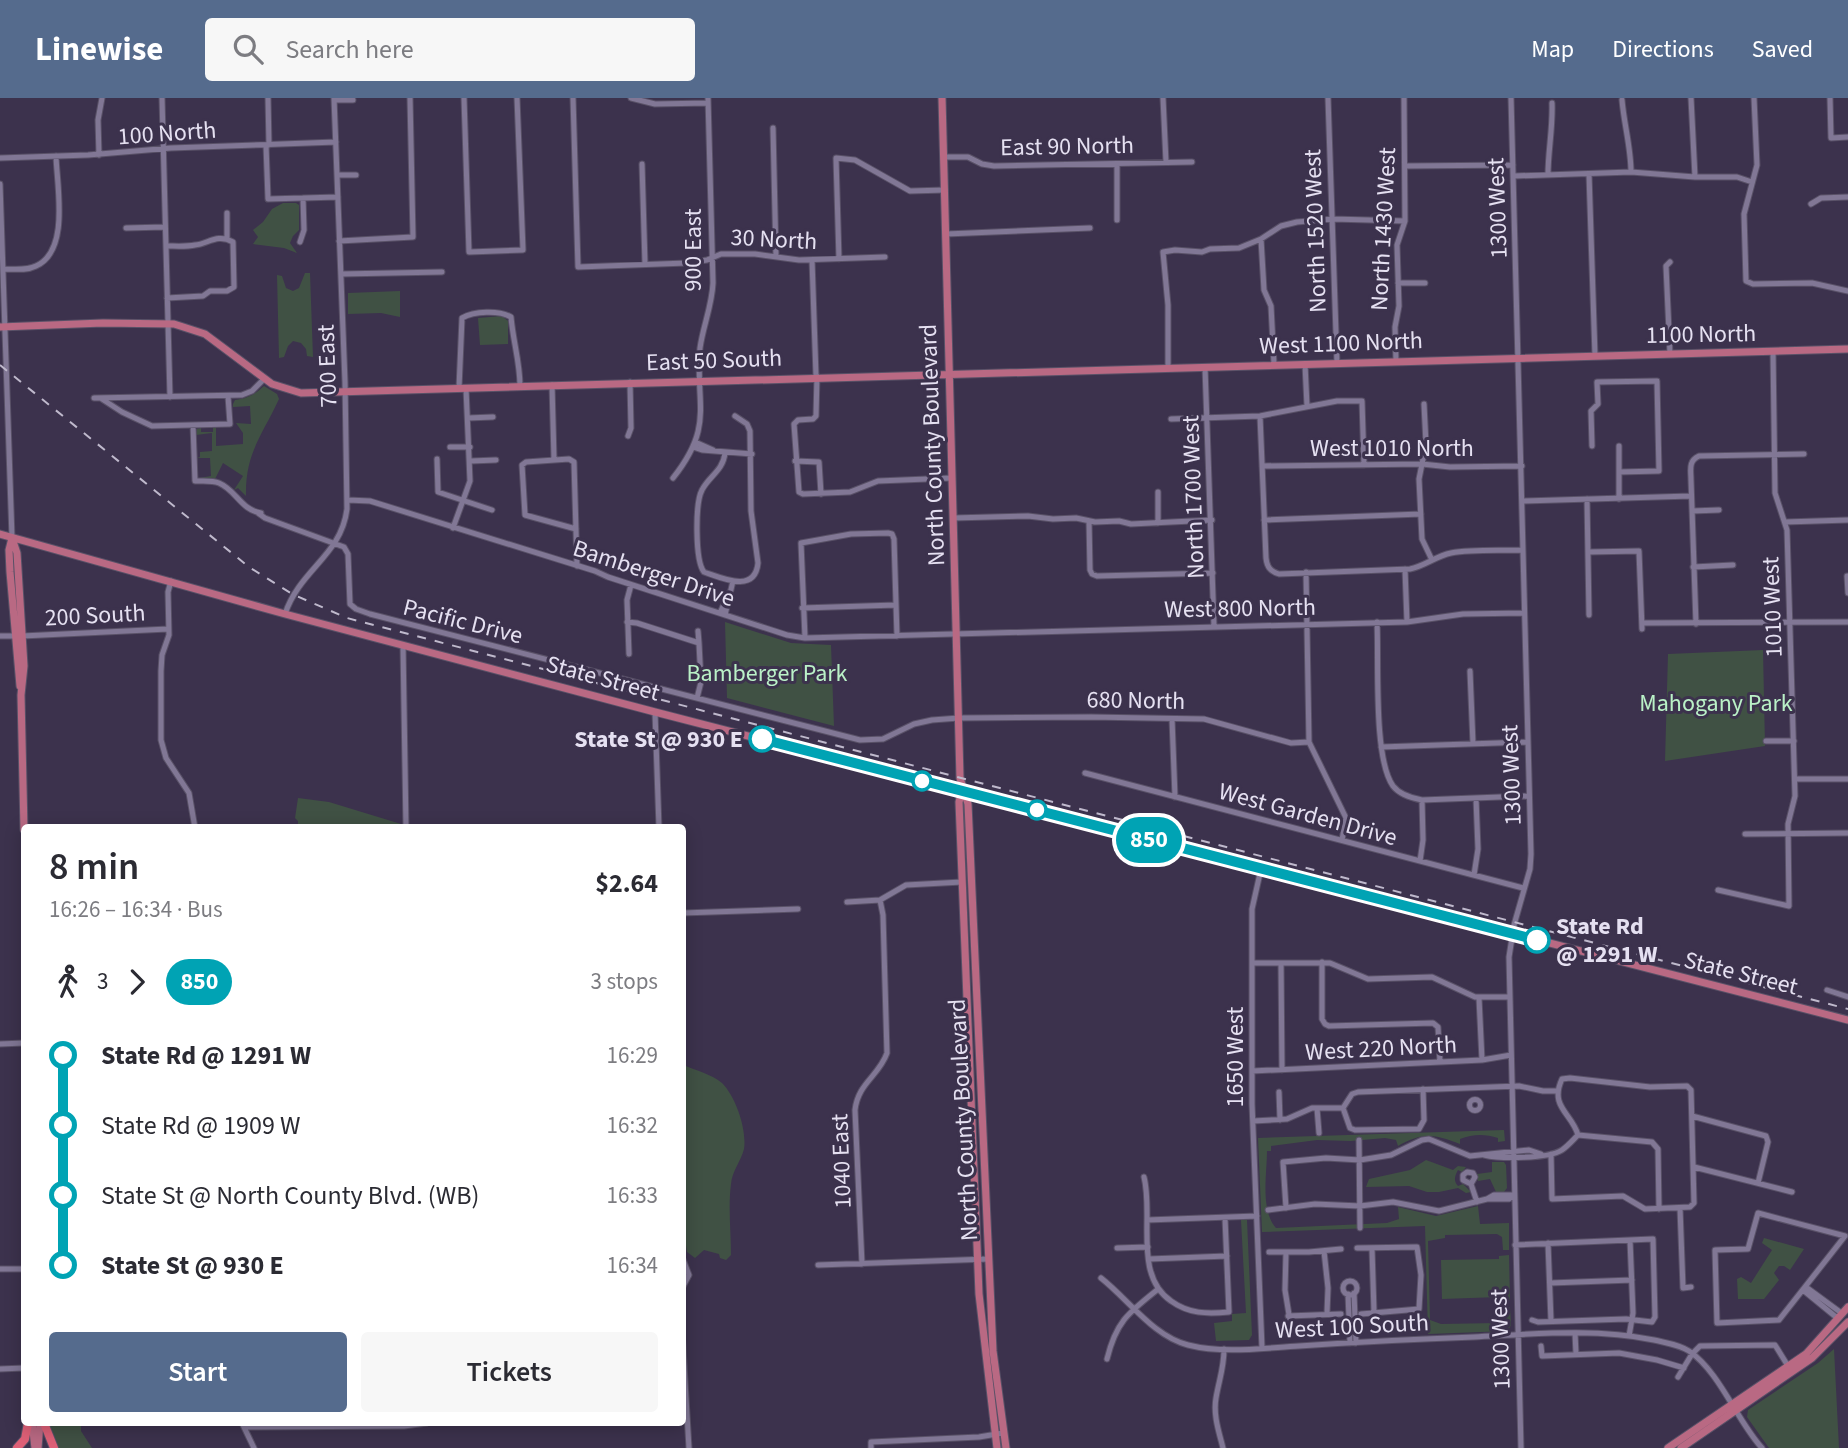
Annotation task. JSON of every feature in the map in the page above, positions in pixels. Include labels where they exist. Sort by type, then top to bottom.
[{"type":"highway","points":[[17,1448],[25,1439],[29,1426]]},
{"type":"highway","points":[[43,1426],[54,1448]]},
{"type":"main road","name":"North County Boulevard","points":[[942,98],[960,778],[968,804],[993,1351],[1006,1448]]},
{"type":"main road","points":[[3,327],[168,324],[191,328],[205,334],[264,379]]},
{"type":"main road","name":"1100 North","points":[[1556,357],[1848,349]]},
{"type":"main road","name":"West 1100 North","points":[[1128,369],[1556,357]]},
{"type":"main road","name":"East 50 South","points":[[264,379],[301,393],[1128,369]]},
{"type":"main road","name":"State Street","points":[[0,534],[285,614],[655,712],[1848,1020]]},
{"type":"main road","points":[[12,538],[9,551],[22,695],[24,824]]},
{"type":"main road","name":"North County Boulevard","points":[[962,791],[959,802],[978,1263],[982,1331],[997,1448]]},
{"type":"main road","points":[[1681,1448],[1806,1353],[1848,1307]]},
{"type":"main road","points":[[1668,1448],[1812,1358],[1848,1322]]},
{"type":"main road","points":[[31,1426],[36,1448]]},
{"type":"main road","points":[[36,1448],[41,1426]]},
{"type":"street","points":[[99,155],[98,120],[102,98]]},
{"type":"street","points":[[162,98],[170,397]]},
{"type":"street","points":[[268,98],[268,199],[338,197]]},
{"type":"street","points":[[340,241],[414,237],[410,98]]},
{"type":"street","points":[[464,98],[469,252],[523,250],[517,98]]},
{"type":"street","name":"30 North","points":[[573,98],[578,267],[687,263],[718,254],[812,260],[885,257]]},
{"type":"street","points":[[631,98],[655,104],[708,100]]},
{"type":"street","points":[[1163,98],[1166,162]]},
{"type":"street","name":"North 1520 West","points":[[1328,98],[1337,363]]},
{"type":"street","name":"North 1430 West","points":[[1396,361],[1397,245],[1405,221],[1404,98]]},
{"type":"street","name":"1300 West","points":[[1511,98],[1531,861],[1512,934],[1509,957],[1521,1448]]},
{"type":"street","points":[[1691,98],[1695,177]]},
{"type":"street","points":[[1754,98],[1757,165],[1744,214],[1746,281],[1753,284],[1793,282],[1848,291]]},
{"type":"street","points":[[1830,98],[1831,138],[1848,137]]},
{"type":"street","points":[[334,99],[354,100]]},
{"type":"street","name":"700 East","points":[[285,614],[299,583],[335,545],[346,517],[348,500],[334,99]]},
{"type":"street","name":"900 East","points":[[673,478],[694,444],[702,413],[701,341],[713,293],[708,100]]},
{"type":"street","points":[[1622,100],[1631,172]]},
{"type":"street","points":[[1548,175],[1548,150],[1553,127],[1552,103]]},
{"type":"street","points":[[773,128],[776,256]]},
{"type":"street","name":"100 North","points":[[0,158],[336,142]]},
{"type":"street","points":[[3,269],[35,267],[44,262],[55,246],[58,235],[56,156]]},
{"type":"street","name":"East 90 North","points":[[944,158],[968,157],[994,166],[1192,162]]},
{"type":"street","points":[[839,259],[836,158],[855,160],[910,191],[945,190]]},
{"type":"street","points":[[642,164],[645,264]]},
{"type":"street","points":[[1116,164],[1117,220]]},
{"type":"street","points":[[1406,166],[1513,165]]},
{"type":"street","points":[[1514,176],[1631,172],[1737,177],[1752,182]]},
{"type":"street","points":[[1588,174],[1595,356]]},
{"type":"street","points":[[337,175],[356,175]]},
{"type":"street","points":[[0,184],[3,401],[12,538]]},
{"type":"street","points":[[1811,204],[1821,198],[1848,197]]},
{"type":"street","points":[[300,243],[304,230],[303,198]]},
{"type":"street","points":[[227,213],[228,239]]},
{"type":"street","points":[[1168,368],[1168,305],[1163,252],[1239,248],[1261,239],[1281,226],[1297,222],[1333,219],[1405,221]]},
{"type":"street","points":[[126,228],[165,227]]},
{"type":"street","points":[[946,234],[1090,228]]},
{"type":"street","points":[[166,246],[195,245],[207,239],[228,239],[233,242],[234,287],[209,291],[203,296],[167,298]]},
{"type":"street","points":[[1261,239],[1264,290],[1271,306],[1274,364]]},
{"type":"street","points":[[812,260],[816,416],[813,419],[795,421],[799,492],[850,492],[878,481],[952,478]]},
{"type":"street","points":[[1670,262],[1667,266],[1670,354]]},
{"type":"street","points":[[341,274],[442,272]]},
{"type":"street","points":[[1398,283],[1425,283]]},
{"type":"street","points":[[453,528],[470,481],[471,461],[463,388],[462,318],[468,314],[504,313],[511,317],[514,348],[520,365],[520,386]]},
{"type":"street","name":"1010 West","points":[[1718,890],[1789,906],[1788,824],[1795,802],[1794,741],[1785,522],[1777,507],[1774,493],[1773,351]]},
{"type":"street","points":[[1305,364],[1307,406]]},
{"type":"street","name":"North 1700 West","points":[[1205,367],[1214,626]]},
{"type":"street","points":[[94,398],[247,394],[264,379]]},
{"type":"street","points":[[1592,446],[1591,411],[1598,404],[1597,382],[1657,381],[1659,471],[1619,472]]},
{"type":"street","points":[[628,436],[631,428],[630,382]]},
{"type":"street","points":[[552,385],[554,459]]},
{"type":"street","points":[[102,399],[152,426],[230,424],[228,396]]},
{"type":"street","points":[[1171,419],[1260,416],[1337,401],[1362,401],[1364,465]]},
{"type":"street","points":[[1424,404],[1426,444],[1419,479],[1422,539],[1432,560]]},
{"type":"street","points":[[722,453],[720,470],[705,485],[698,500],[699,562],[704,572],[739,582],[751,579],[757,567],[751,511],[752,454],[749,427],[735,416]]},
{"type":"street","points":[[1260,416],[1266,558],[1269,568],[1279,574],[1405,569],[1421,567],[1453,553],[1522,550]]},
{"type":"street","points":[[468,418],[493,417]]},
{"type":"street","points":[[193,425],[195,481],[222,484],[237,496],[245,508],[335,545]]},
{"type":"street","points":[[694,444],[722,453],[752,454]]},
{"type":"street","points":[[1619,446],[1619,499]]},
{"type":"street","points":[[450,447],[470,447]]},
{"type":"street","points":[[1696,624],[1691,463],[1699,456],[1804,454]]},
{"type":"street","points":[[437,459],[438,492],[492,510]]},
{"type":"street","points":[[576,529],[524,513],[522,466],[526,462],[554,459],[569,459],[574,462],[576,529],[577,566]]},
{"type":"street","points":[[471,461],[496,460]]},
{"type":"street","points":[[796,461],[819,461],[821,494]]},
{"type":"street","name":"West 1010 North","points":[[1262,466],[1522,466]]},
{"type":"street","points":[[1158,492],[1158,523]]},
{"type":"street","points":[[1522,501],[1691,496]]},
{"type":"street","points":[[1587,499],[1589,615]]},
{"type":"street","name":"Bamberger Drive","points":[[348,500],[366,500],[805,638],[957,634]]},
{"type":"street","points":[[1692,510],[1719,510]]},
{"type":"street","points":[[1265,520],[1421,514]]},
{"type":"street","points":[[953,518],[1028,516],[1131,524],[1212,520]]},
{"type":"street","points":[[1785,522],[1848,520]]},
{"type":"street","points":[[1088,521],[1092,574],[1213,573]]},
{"type":"street","points":[[805,638],[801,543],[850,534],[892,534],[897,636]]},
{"type":"street","name":"Pacific Drive","points":[[335,545],[344,547],[347,551],[350,601],[354,607],[379,618],[867,740],[883,739],[921,722],[959,718]]},
{"type":"street","points":[[1588,552],[1639,551],[1642,626],[1848,622]]},
{"type":"street","points":[[1693,567],[1733,565]]},
{"type":"street","points":[[1405,569],[1407,622]]},
{"type":"street","points":[[1306,572],[1309,742],[1346,818],[1342,840]]},
{"type":"street","points":[[1847,576],[1848,593]]},
{"type":"street","points":[[171,581],[168,592],[168,629],[161,671],[162,740],[166,758],[189,793],[194,824]]},
{"type":"street","points":[[723,614],[733,581]]},
{"type":"street","points":[[629,654],[627,600],[631,585]]},
{"type":"street","points":[[802,608],[896,605]]},
{"type":"street","name":"West 800 North","points":[[957,634],[1407,622],[1463,614],[1524,613]]},
{"type":"street","points":[[627,622],[699,643]]},
{"type":"street","points":[[1377,622],[1381,747],[1385,770],[1392,784],[1406,796],[1422,800],[1529,796]]},
{"type":"street","name":"200 South","points":[[0,636],[168,629]]},
{"type":"street","points":[[697,698],[701,682],[698,631]]},
{"type":"street","points":[[403,645],[406,824]]},
{"type":"street","points":[[1471,671],[1473,744]]},
{"type":"street","points":[[655,712],[659,824]]},
{"type":"street","name":"680 North","points":[[959,718],[1204,719],[1291,743],[1309,742]]},
{"type":"street","points":[[1172,719],[1175,797]]},
{"type":"street","points":[[1766,741],[1794,741]]},
{"type":"street","points":[[1381,747],[1528,742]]},
{"type":"street","name":"West Garden Drive","points":[[1085,773],[1524,888]]},
{"type":"street","points":[[646,775],[657,775]]},
{"type":"street","points":[[1795,779],[1848,779]]},
{"type":"street","points":[[1474,875],[1478,849],[1476,798]]},
{"type":"street","points":[[1420,861],[1423,840],[1422,800]]},
{"type":"street","points":[[1745,834],[1848,833]]},
{"type":"street","name":"1650 West","points":[[1261,869],[1252,909],[1252,1071],[1262,1348]]},
{"type":"street","points":[[847,902],[880,900],[906,884],[962,882]]},
{"type":"street","name":"1040 East","points":[[862,1264],[855,1110],[856,1098],[885,1060],[887,1053],[883,915],[880,900]]},
{"type":"street","points":[[686,913],[798,909]]},
{"type":"street","points":[[1322,962],[1322,1019],[1325,1024],[1435,1023],[1438,1027],[1440,1062]]},
{"type":"street","points":[[1252,963],[1330,963],[1368,979],[1432,977],[1479,998],[1510,997]]},
{"type":"street","points":[[1281,963],[1282,1070]]},
{"type":"street","points":[[1827,990],[1848,997]]},
{"type":"street","points":[[1479,998],[1482,1060]]},
{"type":"street","points":[[0,1044],[21,1043]]},
{"type":"street","name":"West 220 North","points":[[1252,1071],[1482,1060],[1510,1055]]},
{"type":"street","points":[[1550,1154],[1552,1199],[1623,1196],[1645,1209],[1690,1207],[1695,1203],[1691,1090],[1687,1086],[1650,1087],[1562,1079],[1558,1091],[1561,1111],[1578,1135]]},
{"type":"street","points":[[1343,1108],[1352,1094],[1358,1091],[1475,1089],[1485,1086],[1558,1091]]},
{"type":"street","points":[[1343,1108],[1352,1129],[1414,1129],[1423,1124],[1423,1089]]},
{"type":"street","points":[[1474,1100],[1475,1089]]},
{"type":"street","points":[[1279,1091],[1280,1120]]},
{"type":"street","points":[[1253,1121],[1280,1120],[1317,1108],[1343,1108]]},
{"type":"street","points":[[1317,1108],[1318,1133]]},
{"type":"street","points":[[1692,1116],[1766,1136],[1768,1142],[1758,1183]]},
{"type":"street","points":[[1286,1208],[1283,1162],[1326,1157],[1360,1160],[1391,1155],[1429,1139],[1470,1156],[1489,1152],[1512,1154],[1529,1150],[1550,1154],[1561,1151],[1578,1135],[1648,1141],[1655,1144],[1658,1149],[1659,1209]]},
{"type":"street","points":[[1359,1140],[1360,1228]]},
{"type":"street","points":[[1470,1156],[1469,1172],[1475,1177],[1471,1184],[1477,1202]]},
{"type":"street","points":[[1694,1167],[1792,1192]]},
{"type":"street","points":[[1144,1177],[1150,1272],[1157,1290],[1180,1307],[1195,1312],[1228,1312],[1225,1218]]},
{"type":"street","points":[[1268,1210],[1315,1204],[1360,1206],[1393,1202],[1439,1211],[1487,1199],[1509,1199],[1514,1195]]},
{"type":"street","points":[[1680,1208],[1683,1288],[1691,1287]]},
{"type":"street","points":[[1758,1213],[1845,1236],[1804,1289],[1779,1320],[1717,1323],[1715,1250],[1748,1249],[1758,1213]]},
{"type":"street","points":[[1147,1220],[1257,1216]]},
{"type":"street","points":[[1629,1336],[1632,1320],[1630,1240]]},
{"type":"street","points":[[1515,1245],[1653,1240],[1654,1321],[1649,1324],[1632,1320],[1532,1320]]},
{"type":"street","points":[[1548,1243],[1551,1321]]},
{"type":"street","points":[[1357,1248],[1417,1247],[1421,1275],[1419,1309],[1361,1314]]},
{"type":"street","points":[[1116,1248],[1148,1253],[1227,1256]]},
{"type":"street","points":[[1269,1252],[1341,1249]]},
{"type":"street","points":[[1372,1249],[1374,1312]]},
{"type":"street","points":[[1324,1251],[1328,1288],[1326,1313]]},
{"type":"street","points":[[1286,1252],[1285,1290],[1292,1333]]},
{"type":"street","points":[[818,1265],[978,1263],[989,1259]]},
{"type":"street","points":[[0,1269],[21,1269]]},
{"type":"street","name":"West 100 South","points":[[1101,1278],[1154,1327],[1187,1345],[1224,1349],[1262,1348],[1605,1333],[1675,1345],[1692,1354]]},
{"type":"street","points":[[1550,1283],[1632,1280]]},
{"type":"street","points":[[1353,1343],[1346,1282],[1350,1281],[1357,1286]]},
{"type":"street","points":[[1328,1288],[1348,1292],[1357,1286],[1373,1286]]},
{"type":"street","points":[[1804,1289],[1848,1322]]},
{"type":"street","points":[[1107,1359],[1112,1339],[1125,1316],[1157,1290]]},
{"type":"street","points":[[1288,1316],[1341,1314]]},
{"type":"street","points":[[1575,1333],[1576,1354]]},
{"type":"street","points":[[1678,1377],[1700,1346],[1775,1345],[1788,1366]]},
{"type":"street","points":[[1541,1346],[1542,1356],[1619,1353],[1684,1368]]},
{"type":"street","points":[[1223,1448],[1217,1426],[1215,1400],[1223,1370],[1224,1349]]},
{"type":"street","points":[[1692,1354],[1735,1407],[1762,1448]]},
{"type":"street","points":[[0,1369],[21,1368]]},
{"type":"street","points":[[686,1418],[689,1448]]},
{"type":"street","points":[[244,1426],[254,1448]]},
{"type":"street","points":[[871,1445],[1003,1433]]},
{"type":"street","points":[[948,1438],[948,1446]]},
{"type":"green space","points":[[283,203],[299,205],[299,230],[290,243],[297,253],[284,248],[253,244],[258,237],[253,230],[272,209]]},
{"type":"green space","points":[[305,273],[310,273],[313,357],[307,356],[301,343],[293,341],[284,357],[279,358],[277,275],[282,276],[286,288],[293,291],[299,288]]},
{"type":"green space","points":[[400,291],[400,317],[381,313],[348,314],[348,293]]},
{"type":"green space","points":[[502,316],[508,321],[508,344],[480,345],[478,318]]},
{"type":"green space","points":[[264,386],[277,394],[279,399],[252,456],[246,481],[246,496],[238,488],[234,490],[243,476],[223,463],[215,479],[199,478],[211,476],[210,458],[197,458],[200,457],[200,452],[212,451],[212,433],[196,435],[197,429],[201,428],[201,432],[213,432],[213,427],[216,427],[216,446],[243,444],[243,433],[236,423],[251,424],[250,406],[233,407],[233,404],[235,400],[251,396]]},
{"type":"green space","name":"Bamberger Park","points":[[725,622],[791,643],[831,645],[834,726],[727,698]]},
{"type":"green space","name":"Mahogany Park","points":[[1763,650],[1765,746],[1665,761],[1668,654]]},
{"type":"green space","points":[[298,798],[329,802],[401,824],[298,824],[295,818]]},
{"type":"green space","points":[[686,1066],[708,1075],[727,1089],[742,1123],[744,1141],[744,1149],[732,1179],[731,1255],[726,1260],[720,1258],[719,1254],[704,1250],[695,1258],[687,1252]]},
{"type":"green space","points":[[1504,1130],[1505,1141],[1498,1142],[1498,1138],[1484,1135],[1460,1139],[1460,1144],[1429,1136],[1414,1138],[1398,1146],[1396,1140],[1385,1138],[1317,1140],[1271,1146],[1271,1151],[1267,1151],[1266,1202],[1276,1228],[1387,1223],[1399,1219],[1398,1207],[1436,1216],[1478,1206],[1480,1224],[1509,1223],[1509,1250],[1503,1250],[1502,1237],[1497,1234],[1445,1235],[1445,1238],[1428,1241],[1430,1320],[1441,1324],[1498,1323],[1503,1319],[1503,1307],[1510,1307],[1511,1325],[1508,1331],[1428,1334],[1425,1226],[1262,1232],[1258,1138]]},
{"type":"green space","points":[[1426,1160],[1453,1170],[1458,1166],[1466,1167],[1462,1172],[1458,1170],[1455,1180],[1458,1186],[1463,1184],[1471,1192],[1466,1193],[1458,1188],[1427,1192],[1409,1186],[1366,1187],[1369,1179],[1410,1170]]},
{"type":"green space","points":[[1492,1162],[1504,1162],[1506,1165],[1507,1188],[1504,1192],[1496,1192],[1490,1179],[1478,1181],[1477,1174],[1492,1172]]},
{"type":"green space","points":[[1241,1220],[1247,1220],[1252,1335],[1249,1340],[1216,1341],[1214,1323],[1232,1321],[1232,1314],[1246,1313]]},
{"type":"green space","points":[[1764,1238],[1804,1249],[1790,1270],[1779,1266],[1774,1273],[1779,1280],[1764,1299],[1738,1299],[1737,1279],[1741,1277],[1751,1283],[1772,1250],[1762,1243]]},
{"type":"green space","points":[[1509,1255],[1510,1301],[1500,1301],[1499,1297],[1442,1299],[1441,1260],[1499,1259],[1499,1256]]},
{"type":"green space","points":[[1834,1349],[1839,1448],[1769,1448],[1747,1417],[1748,1410],[1818,1363]]},
{"type":"green space","points":[[50,1426],[81,1426],[81,1431],[92,1448],[59,1448]]},
{"type":"railway","points":[[0,365],[249,567],[292,594],[347,618],[1848,1009]]},
{"type":"bus line","name":"850","points":[[762,739],[1537,940]]},
{"type":"place","name":"State St @ 930 E","points":[[762,739]]},
{"type":"place","name":"State Rd @ 1291 W","points":[[1537,940]]}]
